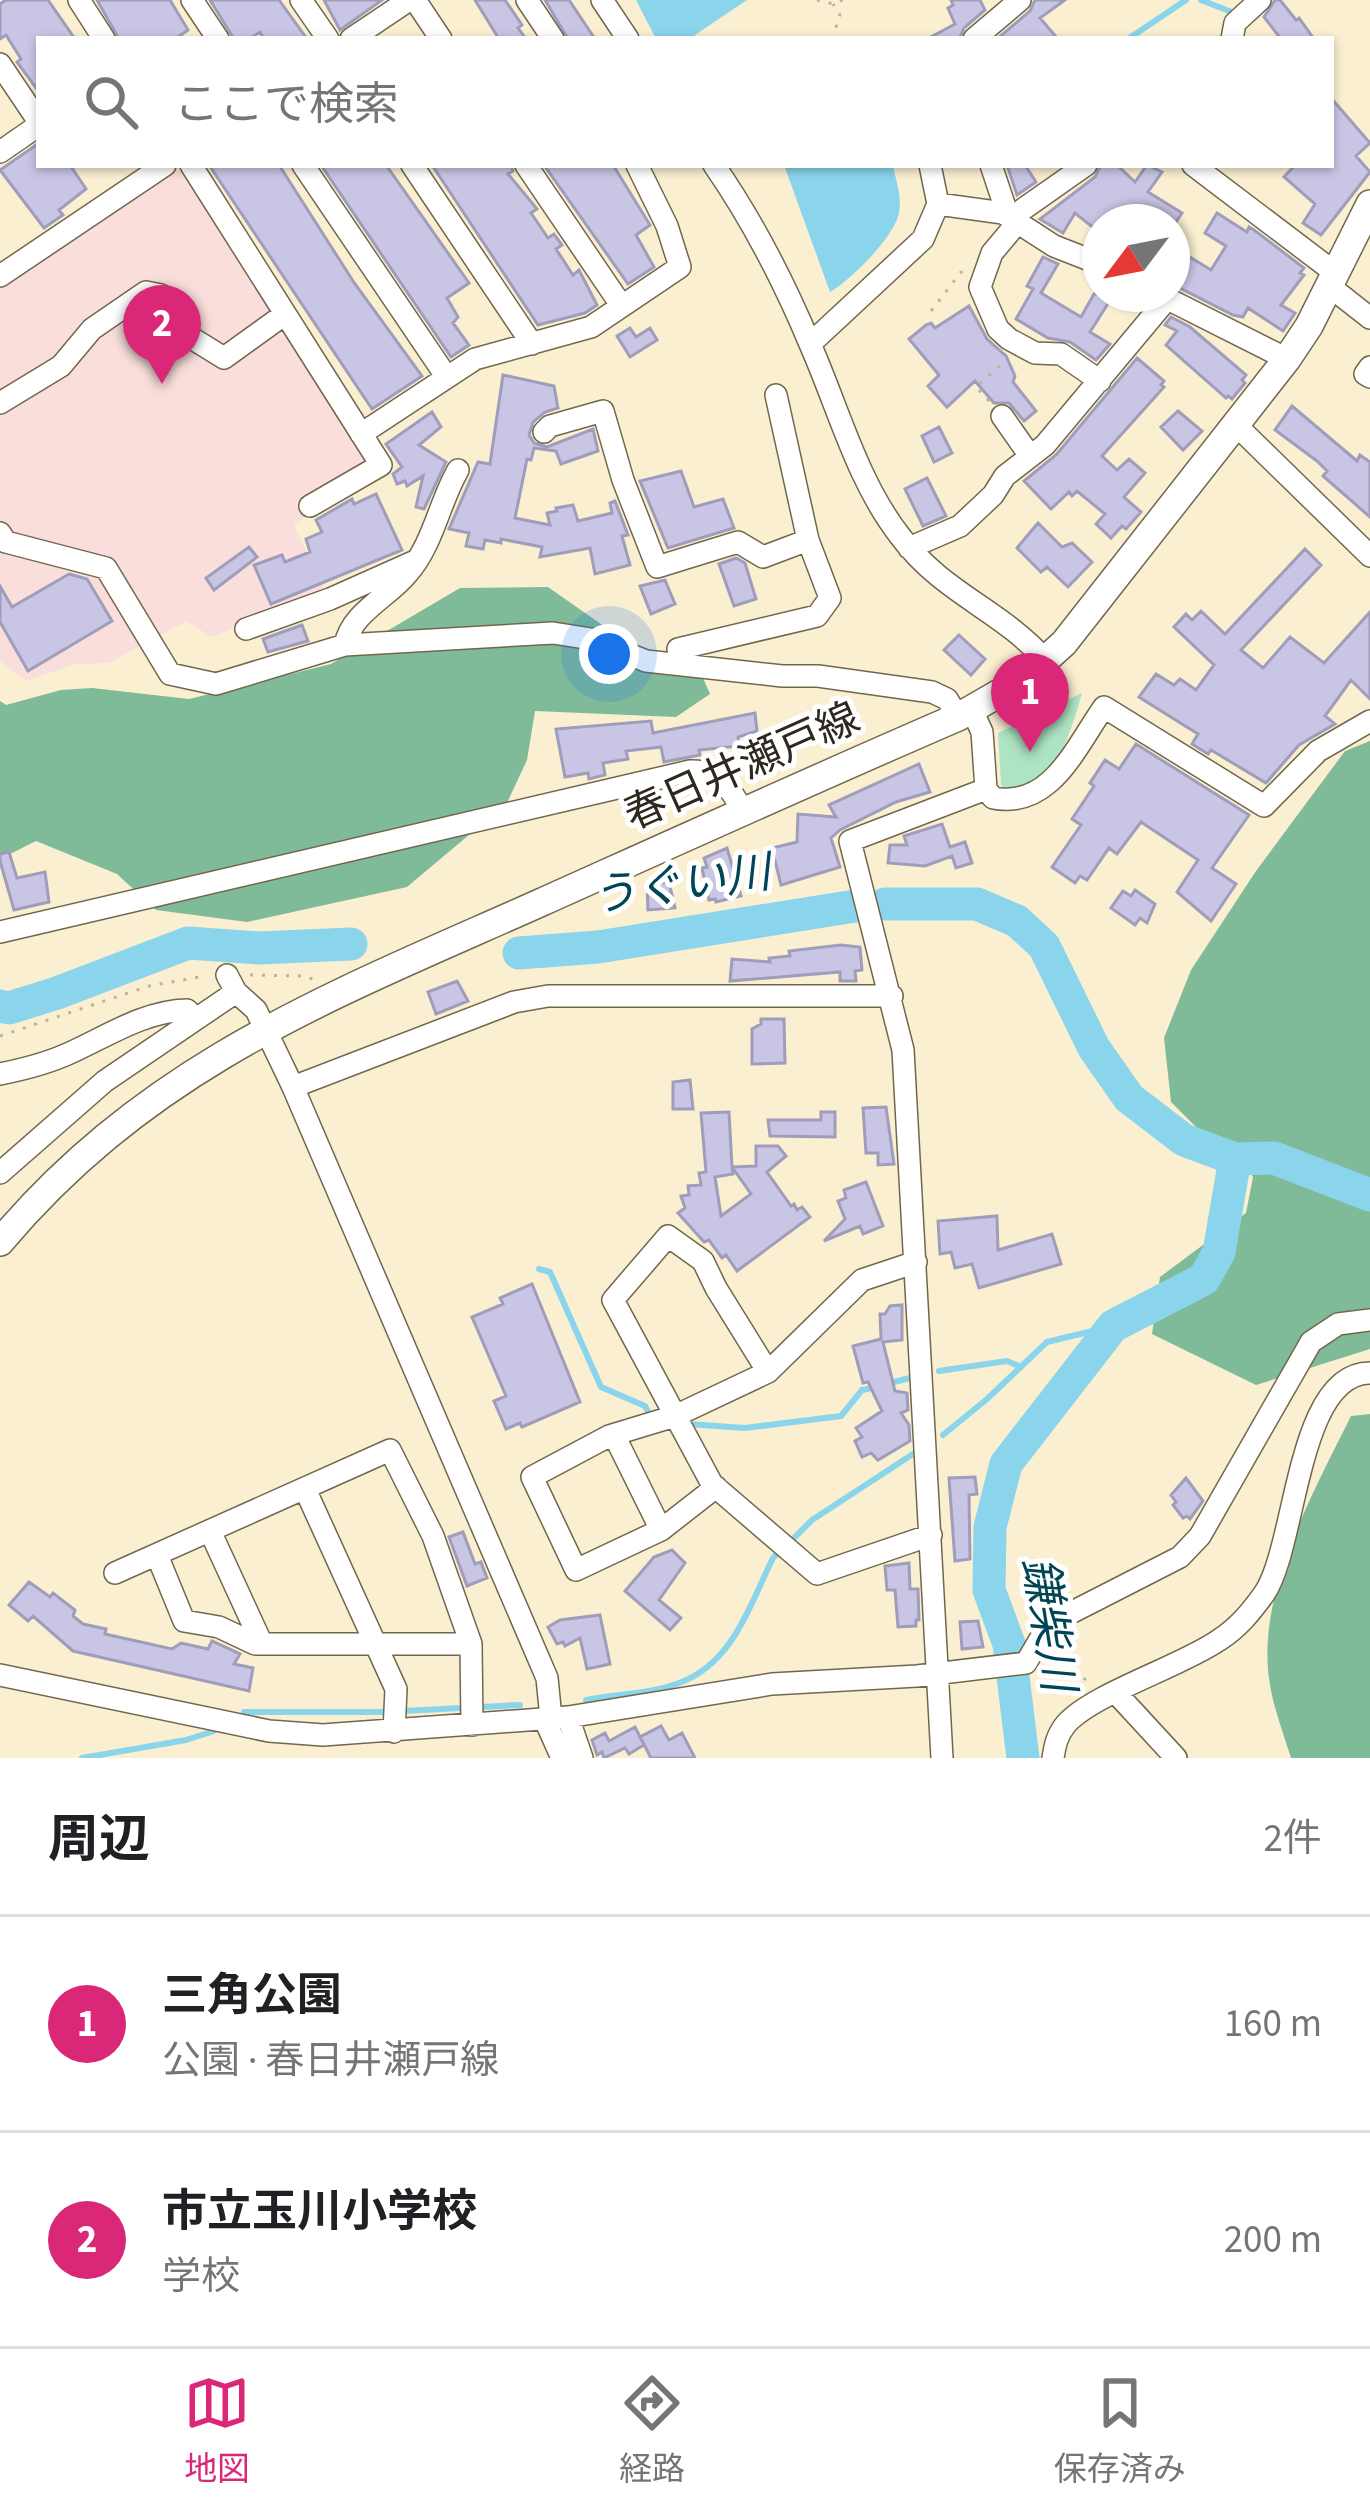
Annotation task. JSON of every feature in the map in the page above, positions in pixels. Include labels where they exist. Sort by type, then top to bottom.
[{"type":"main road","name":"春日井瀬戸線","points":[[0,1242],[91,1146],[152,1099],[266,1028],[965,713],[1046,662],[1085,621],[1287,359],[1309,326],[1370,204]]},
{"type":"street","points":[[79,0],[102,36]]},
{"type":"street","points":[[192,0],[216,36]]},
{"type":"street","points":[[302,0],[326,36]]},
{"type":"street","points":[[356,36],[412,0],[439,36]]},
{"type":"street","points":[[527,0],[551,36]]},
{"type":"street","points":[[602,0],[626,36]]},
{"type":"street","points":[[976,36],[998,8],[1020,0]]},
{"type":"street","points":[[1232,36],[1234,23],[1260,0]]},
{"type":"street","points":[[0,64],[36,118]]},
{"type":"street","points":[[0,152],[36,125]]},
{"type":"street","points":[[0,276],[161,168]]},
{"type":"street","points":[[193,168],[381,464],[310,506]]},
{"type":"street","points":[[305,168],[446,376]]},
{"type":"street","points":[[414,168],[532,344]]},
{"type":"street","points":[[528,168],[621,305]]},
{"type":"street","points":[[362,434],[475,359],[591,327],[680,268],[667,226],[638,168]]},
{"type":"street","points":[[716,168],[745,214],[810,344],[872,489],[909,548],[952,590],[1028,640],[1046,662]]},
{"type":"street","points":[[810,344],[923,239],[938,204],[931,168]]},
{"type":"street","points":[[992,168],[1011,217]]},
{"type":"street","points":[[1082,168],[1011,217],[980,287],[998,329],[1034,353],[1061,354],[1100,381]]},
{"type":"street","points":[[1197,168],[1331,278],[1370,318]]},
{"type":"street","points":[[938,204],[1011,217],[1054,246],[1082,257]]},
{"type":"street","points":[[0,403],[61,367],[92,329],[146,292],[161,295],[190,337],[224,358],[285,314]]},
{"type":"street","points":[[1190,311],[1287,359]]},
{"type":"street","points":[[909,548],[960,526],[1045,445],[1151,312]]},
{"type":"street","points":[[1370,367],[1365,374],[1370,377]]},
{"type":"street","points":[[681,664],[678,650],[817,616],[830,598],[808,540],[776,395]]},
{"type":"street","points":[[544,432],[550,426],[603,411],[623,480],[657,567],[738,542],[764,557],[808,540]]},
{"type":"street","points":[[1002,416],[1030,456]]},
{"type":"street","points":[[1237,426],[1370,556]]},
{"type":"street","points":[[345,645],[348,628],[419,559],[440,501],[458,470]]},
{"type":"street","points":[[0,533],[6,542],[106,568],[170,674],[217,684],[345,645],[553,633],[591,639],[646,661],[818,676],[932,692],[965,713],[982,732],[986,789],[993,798],[1015,802],[1034,796],[1050,783],[1104,707],[1264,806],[1305,761],[1370,722]]},
{"type":"street","points":[[246,629],[330,599],[419,559]]},
{"type":"street","points":[[0,932],[690,770],[708,770],[726,783],[743,812]]},
{"type":"street","points":[[943,1758],[903,1050],[850,841],[986,789]]},
{"type":"street","points":[[0,1173],[105,1081],[195,1018],[232,984],[249,1000],[293,1087],[548,1678],[562,1758]]},
{"type":"street","points":[[293,1087],[447,1024],[531,999],[892,996]]},
{"type":"street","points":[[0,1074],[37,1066],[172,1010],[187,1010],[195,1018]]},
{"type":"street","points":[[768,1372],[704,1261],[668,1236],[613,1300],[716,1487],[817,1574],[932,1535]]},
{"type":"street","points":[[716,1487],[661,1530],[576,1570],[532,1478],[614,1435],[675,1416],[768,1372],[862,1280],[916,1262]]},
{"type":"street","points":[[0,1675],[269,1731],[323,1735],[554,1718],[772,1684],[917,1676],[1034,1660],[1049,1624],[1180,1557],[1200,1536],[1311,1342],[1338,1324],[1370,1320]]},
{"type":"street","points":[[1053,1758],[1056,1740],[1066,1724],[1238,1626],[1268,1588],[1304,1459],[1326,1400],[1339,1383],[1357,1373],[1370,1373]]},
{"type":"street","points":[[614,1435],[661,1530]]},
{"type":"street","points":[[115,1573],[390,1450],[433,1536],[471,1644],[472,1725]]},
{"type":"street","points":[[305,1489],[396,1689],[394,1732]]},
{"type":"street","points":[[210,1532],[262,1644]]},
{"type":"street","points":[[157,1555],[184,1621],[219,1627],[262,1644],[471,1644]]},
{"type":"street","points":[[1114,1695],[1177,1758]]},
{"type":"street","points":[[554,1718],[582,1758]]},
{"type":"path","points":[[817,0],[833,4],[843,0]]},
{"type":"path","points":[[833,4],[840,15],[833,36]]},
{"type":"path","points":[[931,311],[961,272],[980,287]]},
{"type":"path","points":[[1002,416],[976,387],[1019,345]]},
{"type":"path","points":[[0,1036],[178,979],[232,984],[304,976],[322,985],[328,997]]},
{"type":"path","points":[[1034,1660],[1114,1695]]},
{"type":"shaded area","points":[[172,169],[179,170],[374,460],[307,500],[307,516],[294,525],[327,594],[211,637],[187,621],[109,663],[75,664],[27,681],[0,661],[0,286]]},
{"type":"green space","points":[[548,587],[638,650],[700,671],[710,694],[676,717],[535,711],[527,760],[507,803],[407,887],[247,922],[156,910],[117,874],[36,841],[0,859],[0,701],[6,705],[61,690],[92,688],[189,699],[331,664],[460,588]]},
{"type":"green space","points":[[1082,693],[1067,740],[1051,769],[1027,790],[1012,795],[1001,785],[998,733]]},
{"type":"green space","points":[[1370,741],[1370,1349],[1256,1385],[1152,1334],[1160,1277],[1246,1213],[1253,1177],[1241,1157],[1212,1143],[1171,1102],[1164,1038],[1191,970],[1256,871],[1345,751]]},
{"type":"green space","points":[[1370,1414],[1370,1758],[1291,1758],[1269,1678],[1272,1611],[1292,1543],[1336,1445],[1351,1416]]},
{"type":"water","points":[[636,0],[747,0],[693,36],[654,36]]},
{"type":"water","points":[[785,168],[894,168],[900,201],[896,223],[870,257],[830,292]]},
{"type":"building","points":[[48,0],[73,36],[36,36],[36,88],[17,62],[21,59],[6,35],[0,39],[0,4]]},
{"type":"building","points":[[97,0],[170,0],[188,30],[179,36],[117,36]]},
{"type":"building","points":[[210,0],[279,0],[305,36],[262,36],[260,32],[232,36]]},
{"type":"building","points":[[324,0],[382,0],[340,30]]},
{"type":"building","points":[[475,0],[505,0],[522,25],[518,28],[524,36],[497,36]]},
{"type":"building","points":[[545,0],[569,0],[593,36],[566,36]]},
{"type":"building","points":[[951,0],[980,0],[985,10],[960,36],[933,36],[955,24],[948,8],[953,5]]},
{"type":"building","points":[[1035,0],[1065,0],[1040,18],[1055,36],[1001,36],[1030,11]]},
{"type":"building","points":[[1275,0],[1280,0],[1312,36],[1279,36],[1264,17]]},
{"type":"building","points":[[1334,101],[1370,143],[1356,156],[1370,172],[1321,235],[1303,223],[1315,204],[1284,177],[1292,168],[1334,168]]},
{"type":"building","points":[[36,145],[36,168],[72,168],[86,189],[44,228],[0,170]]},
{"type":"building","points":[[211,168],[281,168],[355,284],[422,376],[372,409]]},
{"type":"building","points":[[323,168],[388,168],[469,283],[447,298],[458,317],[453,323],[469,345],[451,357]]},
{"type":"building","points":[[434,168],[512,168],[508,174],[537,209],[531,213],[548,238],[554,234],[562,245],[556,249],[573,275],[579,270],[597,305],[585,313],[538,325]]},
{"type":"building","points":[[546,168],[615,168],[650,225],[636,235],[654,267],[628,284]]},
{"type":"building","points":[[1008,168],[1027,168],[1036,182],[1017,195]]},
{"type":"building","points":[[1100,168],[1120,168],[1135,182],[1145,168],[1162,172],[1148,192],[1167,204],[1082,204],[1082,219],[1075,213],[1063,233],[1040,219],[1095,177]]},
{"type":"building","points":[[1217,213],[1247,232],[1249,227],[1254,230],[1304,268],[1300,273],[1304,275],[1281,305],[1295,313],[1283,331],[1248,308],[1243,317],[1233,315],[1190,293],[1190,257],[1211,270],[1226,246],[1205,233]]},
{"type":"building","points":[[1043,257],[1058,264],[1041,293],[1081,317],[1084,312],[1103,312],[1090,332],[1110,344],[1096,360],[1070,342],[1048,338],[1016,319],[1033,289],[1027,286]]},
{"type":"building","points":[[969,306],[987,339],[1006,356],[1013,382],[1036,411],[1024,421],[1009,403],[994,403],[975,381],[947,407],[928,386],[939,375],[909,339],[926,325],[935,328]]},
{"type":"building","points":[[1171,317],[1190,327],[1246,375],[1232,399],[1166,345],[1177,331],[1165,325]]},
{"type":"building","points":[[630,328],[636,337],[650,328],[657,340],[630,357],[617,336]]},
{"type":"building","points":[[1137,358],[1164,381],[1164,387],[1102,456],[1117,470],[1129,459],[1145,473],[1124,497],[1141,512],[1111,538],[1096,524],[1105,514],[1077,491],[1072,496],[1069,492],[1051,509],[1024,481],[1056,455]]},
{"type":"building","points":[[503,375],[554,386],[558,408],[533,422],[529,435],[534,443],[547,447],[593,429],[598,451],[561,464],[556,451],[534,448],[531,460],[527,459],[515,518],[550,525],[547,513],[573,505],[578,521],[612,513],[610,503],[615,501],[628,535],[622,536],[630,565],[595,574],[590,548],[540,557],[542,547],[501,539],[501,543],[485,540],[483,549],[466,546],[469,533],[449,529],[478,462],[490,464]]},
{"type":"building","points":[[1292,406],[1357,461],[1360,455],[1370,462],[1370,517],[1323,476],[1327,471],[1317,461],[1275,430]]},
{"type":"building","points":[[1178,411],[1202,431],[1183,450],[1161,427]]},
{"type":"building","points":[[432,412],[441,427],[419,445],[446,462],[424,509],[416,507],[423,476],[407,486],[405,481],[397,484],[393,474],[402,467],[386,444]]},
{"type":"building","points":[[939,427],[952,453],[934,462],[922,436]]},
{"type":"building","points":[[681,471],[694,507],[723,499],[734,528],[668,548],[640,481]]},
{"type":"building","points":[[927,478],[946,516],[923,526],[905,489]]},
{"type":"building","points":[[376,494],[402,550],[271,604],[254,565],[282,555],[285,562],[310,552],[306,539],[322,532],[316,520],[352,499],[354,504]]},
{"type":"building","points":[[1038,523],[1062,547],[1072,543],[1092,562],[1068,587],[1047,567],[1041,572],[1017,548]]},
{"type":"building","points":[[249,547],[257,557],[214,590],[206,578]]},
{"type":"building","points":[[1305,549],[1321,565],[1241,650],[1263,668],[1290,637],[1324,663],[1370,612],[1370,699],[1351,680],[1325,716],[1335,724],[1299,745],[1266,783],[1192,744],[1198,734],[1139,697],[1156,674],[1174,685],[1180,679],[1196,690],[1214,665],[1174,627],[1186,614],[1192,620],[1201,611],[1225,634]]},
{"type":"building","points":[[736,558],[745,563],[756,599],[734,606],[719,564]]},
{"type":"building","points":[[69,574],[87,579],[112,621],[28,671],[0,622],[0,586],[12,607]]},
{"type":"building","points":[[665,580],[675,604],[651,614],[640,586]]},
{"type":"building","points":[[302,625],[308,641],[268,652],[263,639]]},
{"type":"building","points":[[959,635],[985,659],[971,675],[944,650]]},
{"type":"building","points":[[755,713],[757,731],[738,737],[739,746],[699,750],[700,755],[664,762],[661,747],[626,751],[628,759],[603,763],[605,775],[565,777],[556,729],[651,721],[653,733]]},
{"type":"building","points":[[1136,744],[1249,815],[1212,868],[1236,884],[1211,921],[1177,892],[1198,860],[1141,822],[1117,854],[1109,848],[1087,880],[1080,876],[1075,883],[1052,867],[1081,825],[1072,819],[1105,760],[1119,769]]},
{"type":"building","points":[[919,764],[930,792],[896,802],[840,830],[831,838],[840,867],[781,885],[772,848],[797,842],[798,814],[836,817],[829,805]]},
{"type":"building","points":[[942,824],[950,847],[965,842],[972,863],[956,868],[952,856],[925,866],[888,863],[890,845],[907,845],[904,836]]},
{"type":"building","points":[[727,848],[741,896],[716,902],[709,900],[704,858]]},
{"type":"building","points":[[9,852],[17,878],[45,872],[49,902],[14,910],[0,861],[0,854]]},
{"type":"building","points":[[669,882],[675,908],[648,910],[647,884]]},
{"type":"building","points":[[1135,890],[1155,904],[1147,923],[1140,918],[1135,925],[1111,908],[1123,891],[1131,896]]},
{"type":"building","points":[[860,947],[862,970],[855,971],[856,981],[840,981],[840,972],[730,981],[732,959],[770,962],[769,958],[790,956],[789,951]]},
{"type":"building","points":[[457,981],[468,1001],[436,1014],[428,992]]},
{"type":"building","points":[[761,1019],[784,1019],[785,1063],[752,1064],[752,1029]]},
{"type":"building","points":[[690,1080],[693,1109],[673,1109],[673,1082]]},
{"type":"building","points":[[886,1107],[894,1164],[878,1165],[878,1153],[866,1153],[863,1108]]},
{"type":"building","points":[[729,1112],[732,1167],[756,1166],[756,1146],[778,1146],[786,1156],[767,1172],[791,1206],[802,1207],[810,1217],[737,1271],[726,1255],[722,1258],[678,1213],[685,1208],[681,1196],[689,1195],[688,1186],[701,1185],[699,1173],[706,1172],[701,1113]],"holes":[[[732,1167],[751,1194],[721,1216],[715,1177],[733,1174]]]},
{"type":"building","points":[[821,1112],[835,1112],[835,1137],[770,1136],[768,1120],[821,1120]]},
{"type":"building","points":[[866,1182],[883,1226],[863,1234],[860,1226],[824,1241],[845,1219],[838,1201],[846,1198],[844,1190]]},
{"type":"building","points":[[997,1216],[998,1250],[1052,1234],[1061,1264],[979,1288],[972,1264],[955,1268],[951,1252],[940,1254],[938,1221]]},
{"type":"building","points":[[532,1284],[580,1402],[522,1427],[520,1423],[506,1429],[494,1401],[506,1396],[472,1317]]},
{"type":"building","points":[[902,1305],[902,1340],[883,1342],[895,1391],[907,1393],[908,1410],[901,1413],[909,1425],[910,1441],[878,1460],[871,1453],[862,1457],[855,1441],[862,1437],[856,1428],[882,1411],[868,1382],[863,1383],[853,1346],[881,1339],[880,1314],[890,1306]]},
{"type":"building","points":[[975,1477],[977,1494],[969,1495],[970,1559],[955,1561],[949,1478]]},
{"type":"building","points":[[1186,1478],[1203,1501],[1190,1519],[1183,1518],[1171,1495]]},
{"type":"building","points":[[463,1532],[475,1564],[481,1562],[487,1578],[467,1586],[449,1537]]},
{"type":"building","points":[[672,1550],[685,1563],[659,1600],[681,1618],[670,1630],[625,1591],[654,1557]]},
{"type":"building","points":[[909,1563],[910,1589],[918,1589],[919,1620],[916,1626],[898,1627],[895,1590],[887,1590],[885,1566]]},
{"type":"building","points":[[29,1582],[75,1610],[73,1616],[83,1624],[106,1629],[105,1634],[172,1649],[181,1643],[208,1649],[212,1641],[240,1654],[234,1664],[253,1668],[249,1691],[73,1651],[33,1616],[28,1621],[9,1605]]},
{"type":"building","points":[[600,1615],[610,1664],[587,1669],[580,1638],[565,1646],[557,1644],[548,1627],[560,1620]]},
{"type":"building","points":[[978,1621],[983,1647],[962,1649],[960,1622]]},
{"type":"building","points":[[661,1726],[669,1740],[682,1733],[695,1758],[651,1758],[640,1737]]},
{"type":"building","points":[[635,1727],[644,1745],[629,1754],[625,1748],[604,1758],[602,1752],[597,1755],[592,1740],[605,1733],[609,1741]]},
{"type":"waterway","points":[[1132,36],[1186,0]]},
{"type":"waterway","points":[[1201,0],[1234,13]]},
{"type":"waterway","name":"うぐい川","points":[[885,904],[977,904],[1017,921],[1044,946],[1094,1048],[1129,1098],[1184,1140],[1235,1159],[1274,1158],[1370,1195]]},
{"type":"waterway","name":"うぐい川","points":[[519,953],[598,947],[855,906]]},
{"type":"waterway","name":"うぐい川","points":[[0,1006],[9,1008],[57,993],[188,943],[259,948],[351,944]]},
{"type":"waterway","name":"鎌柴川","points":[[1023,1758],[1009,1644],[989,1590],[990,1527],[1006,1464],[1113,1326],[1204,1279],[1219,1252],[1235,1159]]},
{"type":"waterway","points":[[539,1269],[550,1272],[601,1387],[645,1406],[651,1417]]},
{"type":"waterway","points":[[943,1435],[1047,1342],[1113,1326]]},
{"type":"waterway","points":[[939,1371],[1007,1361],[1021,1367]]},
{"type":"waterway","points":[[890,1383],[910,1378]]},
{"type":"waterway","points":[[688,1424],[745,1428],[841,1416],[862,1390],[877,1387]]},
{"type":"waterway","points":[[790,1542],[812,1520],[916,1452]]},
{"type":"waterway","points":[[586,1700],[657,1689],[698,1674],[738,1631],[780,1551]]},
{"type":"waterway","points":[[403,1711],[520,1705]]},
{"type":"waterway","points":[[244,1712],[389,1712]]},
{"type":"waterway","points":[[82,1758],[214,1731]]},
{"type":"place","name":"市立玉川小学校","points":[[162,384]]},
{"type":"place","name":"三角公園","points":[[1030,752]]}]
